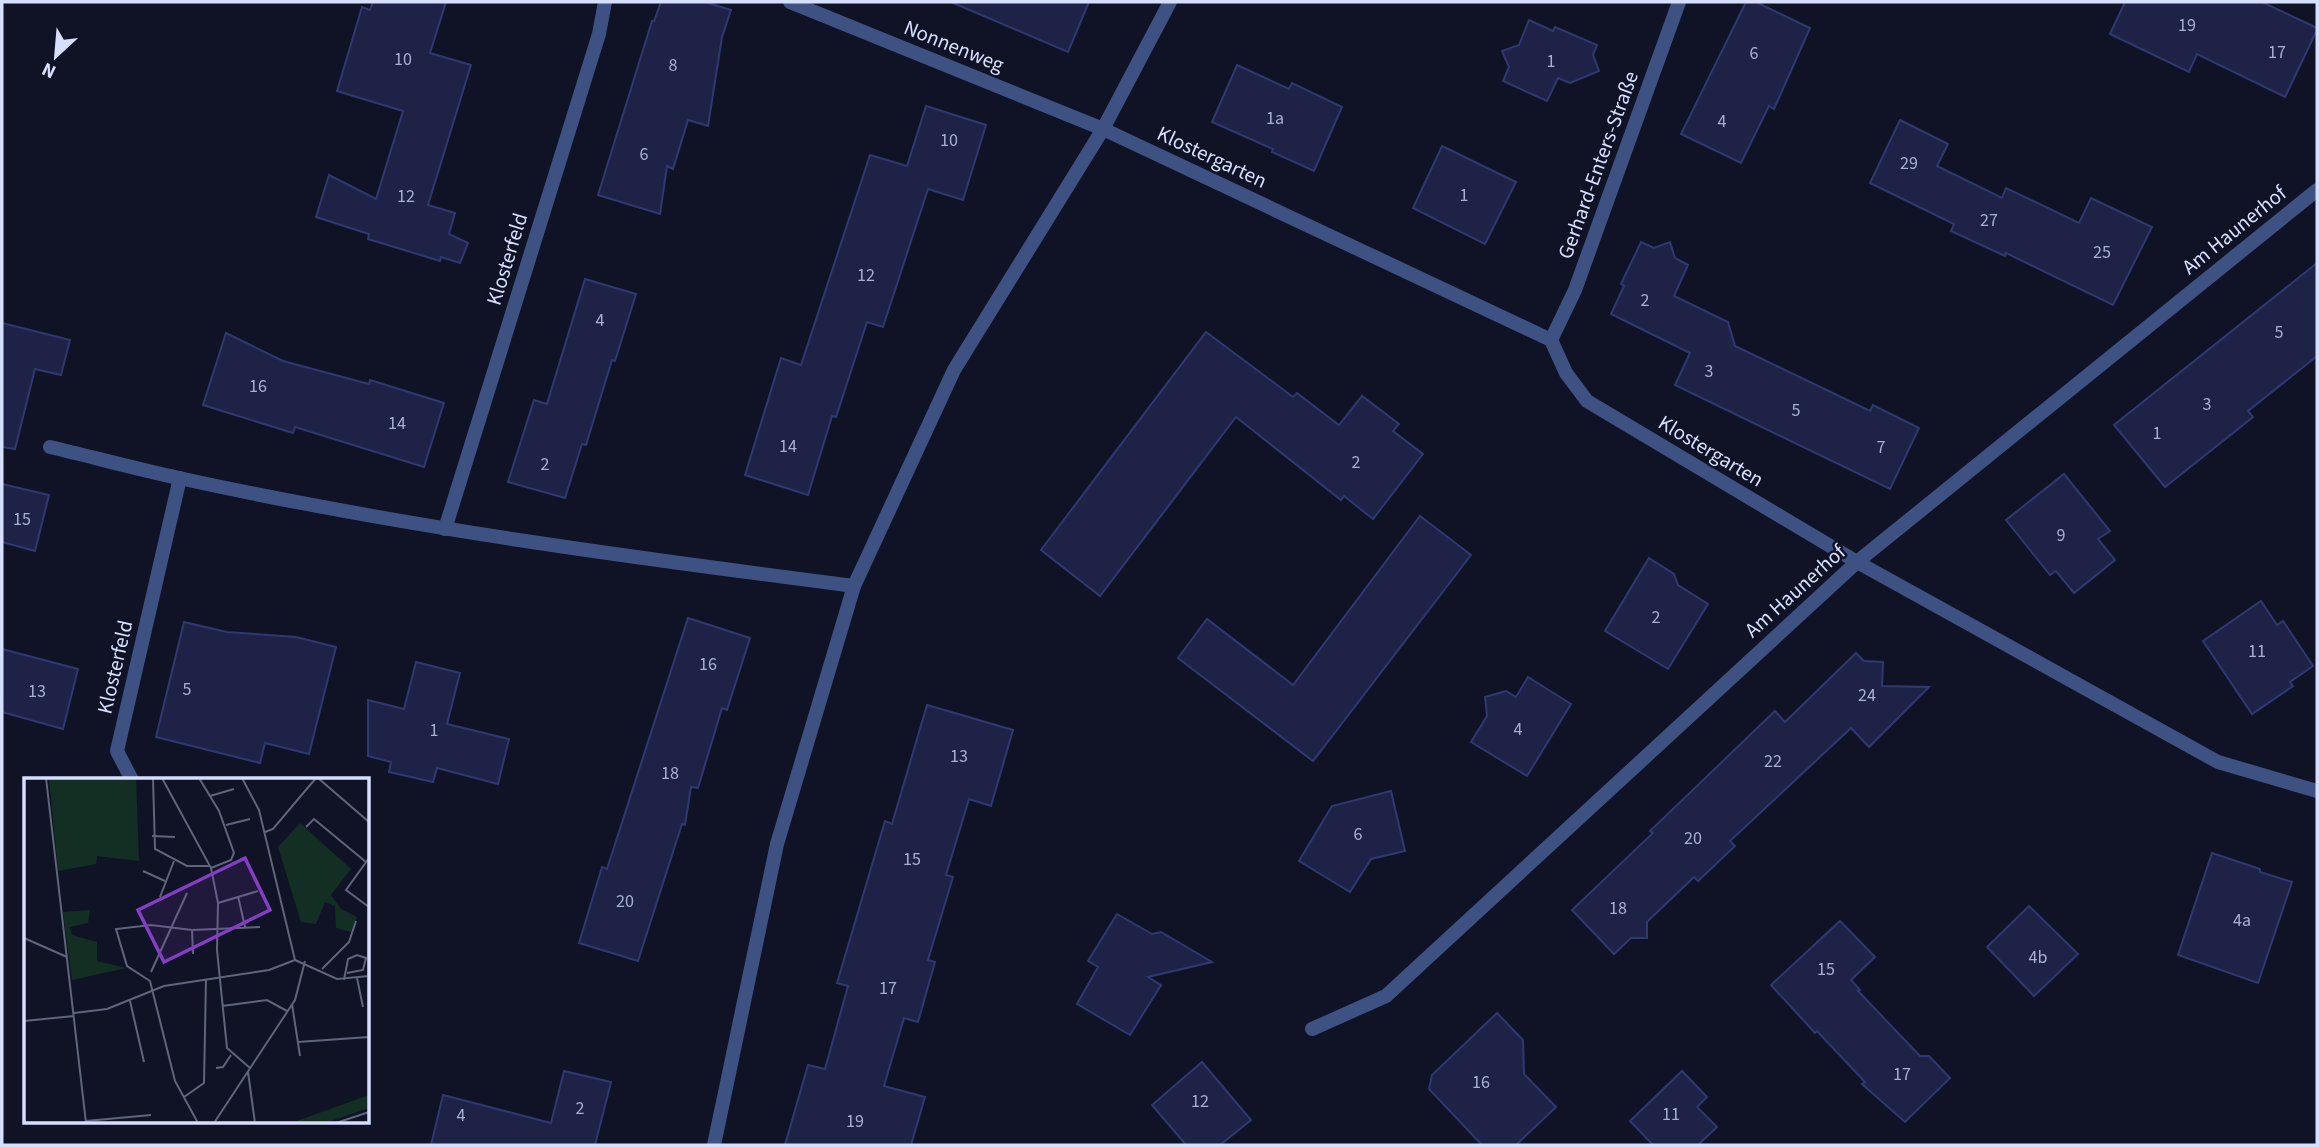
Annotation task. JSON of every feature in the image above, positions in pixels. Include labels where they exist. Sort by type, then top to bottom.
[{"type":"street","name":"Klosterfeld","points":[[445,529],[599,34],[605,2]]},
{"type":"street","name":"Nonnenweg","points":[[790,2],[1103,129]]},
{"type":"street","points":[[714,1145],[777,844],[854,586],[954,370],[1103,129],[1170,2]]},
{"type":"street","name":"Gerhard-Enters-Straße","points":[[1551,340],[1575,290],[1679,2]]},
{"type":"street","name":"Klostergarten","points":[[1103,129],[1551,340],[1566,373],[1587,401],[1857,562],[2218,762],[2317,791]]},
{"type":"street","name":"Am Haunerhof","points":[[1312,1029],[1386,996],[1857,562],[2317,190]]},
{"type":"street","points":[[50,447],[180,478],[445,529],[639,559],[854,586]]},
{"type":"street","name":"Klosterfeld","points":[[131,778],[117,751],[180,478]]},
{"type":"building","points":[[373,2],[446,2],[430,53],[471,65],[428,205],[455,213],[449,234],[468,243],[460,263],[441,257],[440,261],[368,239],[369,234],[316,217],[329,175],[376,199],[403,111],[337,91],[362,7],[370,10]]},
{"type":"building","points":[[661,2],[705,2],[731,10],[722,37],[708,126],[688,120],[673,169],[667,166],[660,214],[598,195],[652,21]]},
{"type":"building","points":[[951,2],[1089,2],[1068,52]]},
{"type":"building","points":[[1746,2],[1756,2],[1810,28],[1774,109],[1769,106],[1741,163],[1681,134]]},
{"type":"building","points":[[2125,2],[2262,2],[2317,30],[2285,97],[2197,54],[2189,72],[2110,34]]},
{"type":"building","points":[[1529,20],[1553,31],[1555,27],[1597,45],[1593,55],[1599,71],[1570,83],[1558,78],[1547,101],[1503,81],[1509,67],[1502,51],[1519,45]]},
{"type":"building","points":[[1237,65],[1289,89],[1292,83],[1342,107],[1314,171],[1212,122]]},
{"type":"building","points":[[926,106],[986,125],[963,200],[928,189],[883,327],[867,322],[836,417],[832,416],[808,495],[745,475],[781,358],[801,365],[870,155],[907,166]]},
{"type":"building","points":[[1900,120],[1948,144],[1937,166],[2002,198],[2006,188],[2079,223],[2091,198],[2152,227],[2113,305],[2006,253],[2005,256],[1951,231],[1954,224],[1870,183]]},
{"type":"building","points":[[1442,146],[1516,182],[1485,244],[1413,208]]},
{"type":"building","points":[[1641,242],[1654,248],[1670,242],[1675,258],[1688,265],[1674,296],[1728,322],[1735,346],[1870,411],[1873,405],[1919,428],[1890,489],[1675,385],[1690,353],[1611,314],[1624,286],[1621,284]]},
{"type":"building","points":[[2317,263],[2317,356],[2248,411],[2253,417],[2165,487],[2114,425]]},
{"type":"building","points":[[585,279],[636,294],[586,445],[582,444],[565,498],[508,482],[534,400],[547,404]]},
{"type":"building","points":[[2,323],[70,340],[61,375],[35,369],[15,449],[2,447]]},
{"type":"building","points":[[1206,332],[1293,397],[1297,393],[1339,425],[1362,396],[1399,424],[1393,431],[1423,454],[1373,519],[1344,496],[1341,500],[1236,417],[1100,596],[1041,550]]},
{"type":"building","points":[[226,333],[283,361],[369,384],[370,380],[444,403],[424,467],[295,427],[293,433],[203,405]]},
{"type":"building","points":[[2064,474],[2110,531],[2098,539],[2115,560],[2074,593],[2056,571],[2050,575],[2006,520]]},
{"type":"building","points":[[2,484],[49,495],[35,551],[2,542]]},
{"type":"building","points":[[1420,516],[1471,555],[1313,761],[1178,658],[1207,619],[1293,685]]},
{"type":"building","points":[[1649,558],[1674,574],[1678,585],[1708,604],[1668,669],[1605,631]]},
{"type":"building","points":[[2261,601],[2277,625],[2283,621],[2313,666],[2290,682],[2293,686],[2252,714],[2203,641]]},
{"type":"building","points":[[688,618],[750,638],[727,710],[722,708],[698,788],[691,787],[685,825],[682,824],[638,961],[579,943],[602,867],[607,869]]},
{"type":"building","points":[[184,622],[227,632],[296,637],[336,647],[309,754],[265,743],[260,763],[156,737]]},
{"type":"building","points":[[2,649],[78,669],[63,729],[2,712]]},
{"type":"building","points":[[1856,653],[1864,661],[1883,662],[1882,686],[1929,687],[1869,747],[1851,728],[1730,841],[1735,846],[1698,881],[1694,877],[1647,922],[1647,938],[1631,938],[1614,954],[1572,910],[1775,711],[1785,722]]},
{"type":"building","points":[[416,662],[460,673],[447,724],[509,739],[498,784],[437,768],[433,782],[389,772],[391,762],[368,756],[368,700],[404,709]]},
{"type":"building","points":[[1528,677],[1571,704],[1527,776],[1471,742],[1487,716],[1485,697],[1506,691],[1516,697]]},
{"type":"building","points":[[927,705],[1013,730],[991,806],[969,799],[946,875],[953,877],[928,960],[935,962],[918,1022],[904,1018],[884,1086],[925,1097],[911,1145],[785,1145],[808,1065],[825,1069],[848,986],[837,983],[885,821],[892,824]]},
{"type":"building","points":[[1391,791],[1405,851],[1371,859],[1350,892],[1299,861],[1332,806]]},
{"type":"building","points":[[2212,853],[2292,882],[2258,983],[2178,955]]},
{"type":"building","points":[[2029,906],[2078,954],[2034,996],[1987,947]]},
{"type":"building","points":[[1117,914],[1152,934],[1161,932],[1212,962],[1148,977],[1161,985],[1130,1035],[1077,1004],[1098,967],[1088,961]]},
{"type":"building","points":[[1840,921],[1875,957],[1851,980],[1860,990],[1858,991],[1920,1056],[1929,1056],[1950,1078],[1905,1122],[1862,1084],[1865,1082],[1771,985]]},
{"type":"building","points":[[1497,1013],[1523,1040],[1524,1074],[1556,1107],[1516,1145],[1482,1145],[1429,1089],[1432,1075]]},
{"type":"building","points":[[1202,1062],[1251,1120],[1220,1145],[1186,1145],[1152,1105]]},
{"type":"building","points":[[564,1071],[611,1082],[595,1145],[431,1145],[443,1095],[551,1123]]},
{"type":"building","points":[[1682,1071],[1707,1097],[1697,1107],[1717,1127],[1698,1145],[1653,1145],[1630,1121]]}]
